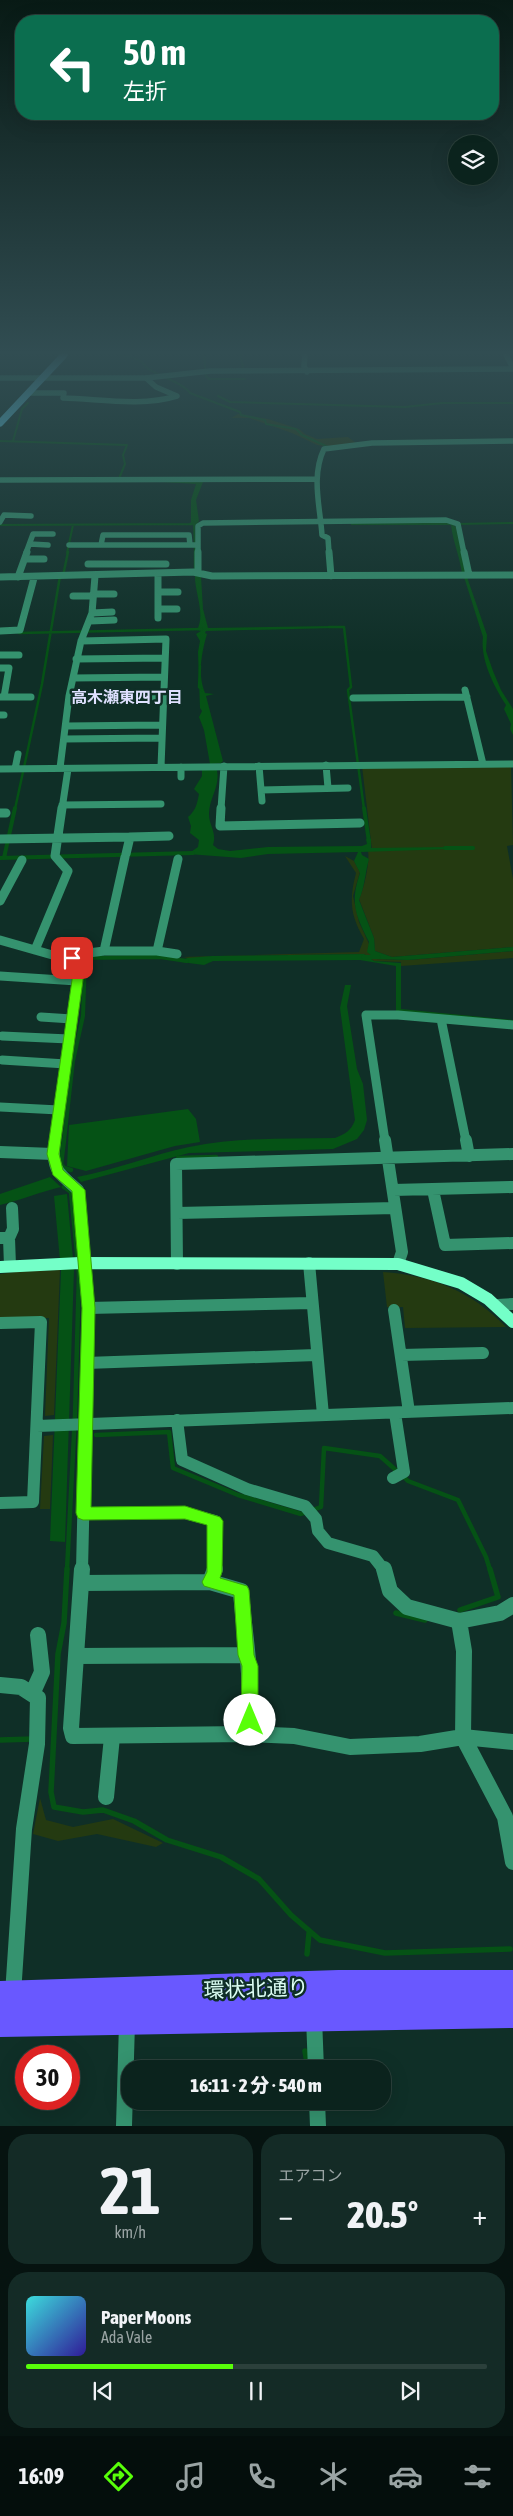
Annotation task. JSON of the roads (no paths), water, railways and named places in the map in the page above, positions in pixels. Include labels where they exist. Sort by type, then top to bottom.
[{"type":"highway","name":"環状北通り","points":[[4,2005],[338,1986],[513,1986]]},
{"type":"highway","name":"環状北通り","points":[[4,2005],[127,2017],[513,2012]]},
{"type":"street","points":[[321,454],[317,479],[317,511],[322,535],[328,538],[331,574]]},
{"type":"street","points":[[0,480],[317,479]]},
{"type":"street","points":[[0,522],[4,515],[31,516]]},
{"type":"street","points":[[195,573],[199,525],[446,520],[458,524],[466,575]]},
{"type":"street","points":[[19,576],[33,534],[53,534]]},
{"type":"street","points":[[101,545],[103,535],[190,534],[190,545]]},
{"type":"street","points":[[30,544],[48,545]]},
{"type":"street","points":[[69,545],[198,545]]},
{"type":"street","points":[[25,559],[44,559]]},
{"type":"street","points":[[88,564],[166,564]]},
{"type":"street","points":[[124,575],[125,564]]},
{"type":"street","points":[[0,578],[19,576],[34,578],[195,573],[212,576],[331,574],[513,575]]},
{"type":"street","points":[[158,574],[158,618]]},
{"type":"street","points":[[36,948],[68,872],[56,857],[62,805],[64,739],[76,659],[84,631],[92,613],[95,576]]},
{"type":"street","points":[[0,631],[20,630],[34,578]]},
{"type":"street","points":[[158,592],[178,592]]},
{"type":"street","points":[[73,596],[114,594]]},
{"type":"street","points":[[158,609],[178,609]]},
{"type":"street","points":[[92,613],[112,612]]},
{"type":"street","points":[[90,621],[114,620]]},
{"type":"street","points":[[81,641],[166,639],[162,697],[161,767]]},
{"type":"street","points":[[0,656],[19,655]]},
{"type":"street","points":[[76,659],[164,658]]},
{"type":"street","points":[[0,668],[9,668],[2,697],[31,697]]},
{"type":"street","points":[[74,678],[163,676]]},
{"type":"street","points":[[353,698],[466,693],[483,764]]},
{"type":"street","points":[[71,698],[162,697]]},
{"type":"street","points":[[66,726],[161,725]]},
{"type":"street","points":[[64,739],[161,738]]},
{"type":"street","points":[[18,754],[19,769]]},
{"type":"street","points":[[0,769],[359,764],[513,764]]},
{"type":"street","points":[[326,765],[328,788]]},
{"type":"street","points":[[216,766],[220,826],[360,823]]},
{"type":"street","points":[[259,766],[262,802]]},
{"type":"street","points":[[181,767],[181,777]]},
{"type":"street","points":[[261,790],[348,788]]},
{"type":"street","points":[[62,805],[161,804]]},
{"type":"street","points":[[5,839],[169,836]]},
{"type":"street","points":[[104,951],[130,837]]},
{"type":"street","points":[[158,951],[178,858]]},
{"type":"street","points":[[0,901],[22,860]]},
{"type":"street","points":[[0,940],[73,958],[78,962],[78,980],[53,1154],[57,1172],[78,1190],[88,1308],[82,1583],[71,1728],[73,1736],[245,1734],[294,1736],[350,1747],[420,1744],[463,1737],[513,1742]]},
{"type":"street","points":[[73,958],[104,951],[158,951],[177,954]]},
{"type":"street","points":[[0,976],[78,980]]},
{"type":"street","points":[[398,1264],[402,1252],[366,1015],[398,1015],[513,1025]]},
{"type":"street","points":[[41,1017],[72,1019]]},
{"type":"street","points":[[441,1019],[469,1152]]},
{"type":"street","points":[[2,1036],[69,1039]]},
{"type":"street","points":[[2,1060],[66,1064]]},
{"type":"street","points":[[0,1107],[59,1110]]},
{"type":"street","points":[[0,1152],[53,1154]]},
{"type":"street","points":[[178,1264],[176,1164],[469,1152],[513,1154]]},
{"type":"street","points":[[393,1190],[513,1187]]},
{"type":"street","points":[[433,1190],[445,1245],[513,1243]]},
{"type":"street","points":[[12,1208],[13,1228],[4,1238],[5,1266],[83,1263],[398,1264],[435,1273],[471,1288],[498,1305],[513,1322]]},
{"type":"street","points":[[177,1213],[395,1208]]},
{"type":"street","points":[[309,1263],[323,1416]]},
{"type":"street","points":[[88,1308],[312,1303]]},
{"type":"street","points":[[498,1305],[513,1304]]},
{"type":"street","points":[[394,1310],[409,1412]]},
{"type":"street","points":[[0,1323],[41,1322],[33,1502],[0,1503]]},
{"type":"street","points":[[401,1356],[482,1353]]},
{"type":"street","points":[[86,1364],[316,1355]]},
{"type":"street","points":[[36,1426],[513,1408]]},
{"type":"street","points":[[395,1413],[398,1475]]},
{"type":"street","points":[[177,1420],[182,1460],[247,1489],[305,1506],[316,1519],[318,1530],[328,1543],[373,1556],[384,1569],[390,1591],[407,1607],[459,1621],[500,1613],[513,1605]]},
{"type":"street","points":[[83,1513],[185,1513],[215,1521],[215,1572],[210,1582]]},
{"type":"street","points":[[82,1583],[210,1582],[241,1590],[246,1655],[250,1666],[250,1720],[245,1734]]},
{"type":"street","points":[[459,1621],[464,1651],[463,1737],[509,1817],[513,1862]]},
{"type":"street","points":[[32,1692],[40,1685],[42,1675],[38,1635]]},
{"type":"street","points":[[77,1656],[246,1655]]},
{"type":"street","points":[[0,1685],[12,1685],[32,1692],[38,1698],[37,1739],[24,1829],[4,2005]]},
{"type":"street","points":[[106,1797],[112,1737]]},
{"type":"street","points":[[314,2014],[316,2060]]},
{"type":"street","points":[[124,2126],[127,2017]]},
{"type":"street","points":[[317,2110],[318,2126]]},
{"type":"waterway","points":[[118,481],[125,464],[123,454]]},
{"type":"waterway","points":[[194,522],[195,553]]},
{"type":"waterway","points":[[456,524],[513,523]]},
{"type":"waterway","points":[[0,525],[194,524]]},
{"type":"waterway","points":[[67,553],[73,525]]},
{"type":"waterway","points":[[51,632],[60,576],[63,576],[68,552]]},
{"type":"waterway","points":[[195,553],[195,573]]},
{"type":"waterway","points":[[329,627],[344,627],[351,687],[348,690],[364,809]]},
{"type":"waterway","points":[[51,632],[202,629]]},
{"type":"waterway","points":[[15,809],[42,684],[51,632]]},
{"type":"waterway","points":[[19,633],[51,632]]},
{"type":"waterway","points":[[200,666],[199,687],[202,690]]},
{"type":"waterway","points":[[4,858],[15,808]]},
{"type":"waterway","points":[[364,808],[369,842]]},
{"type":"waterway","points":[[445,848],[473,848]]},
{"type":"waterway","points":[[4,858],[193,853]]},
{"type":"waterway","points":[[0,858],[4,858]]},
{"type":"waterway","points":[[80,958],[160,957],[187,961]]},
{"type":"waterway","points":[[363,957],[379,957]]},
{"type":"waterway","points":[[64,1141],[73,1061],[83,1016],[85,959]]},
{"type":"waterway","points":[[64,1140],[61,1164],[64,1168],[71,1170]]},
{"type":"waterway","points":[[178,1158],[216,1157]]},
{"type":"waterway","points":[[64,1187],[71,1192],[79,1274],[75,1415],[67,1570]]},
{"type":"waterway","points":[[96,1435],[169,1432],[173,1468],[238,1495],[301,1514],[321,1507],[324,1448],[380,1456],[398,1472]]},
{"type":"waterway","points":[[403,1476],[408,1481],[458,1500],[486,1557],[490,1570]]},
{"type":"waterway","points":[[67,1569],[64,1623],[58,1654],[51,1792],[54,1807],[83,1812],[103,1810],[134,1821],[167,1840],[221,1857],[259,1879],[291,1915],[320,1940],[385,1953],[510,1949]]},
{"type":"waterway","points":[[460,1610],[498,1597],[490,1569]]},
{"type":"waterway","points":[[396,1613],[425,1620]]},
{"type":"waterway","points":[[0,1740],[34,1739]]},
{"type":"waterway","points":[[307,1954],[309,1933]]},
{"type":"waterway","points":[[305,2051],[306,2060]]},
{"type":"district","name":"高木瀬東四丁目","points":[[127,697]]}]
